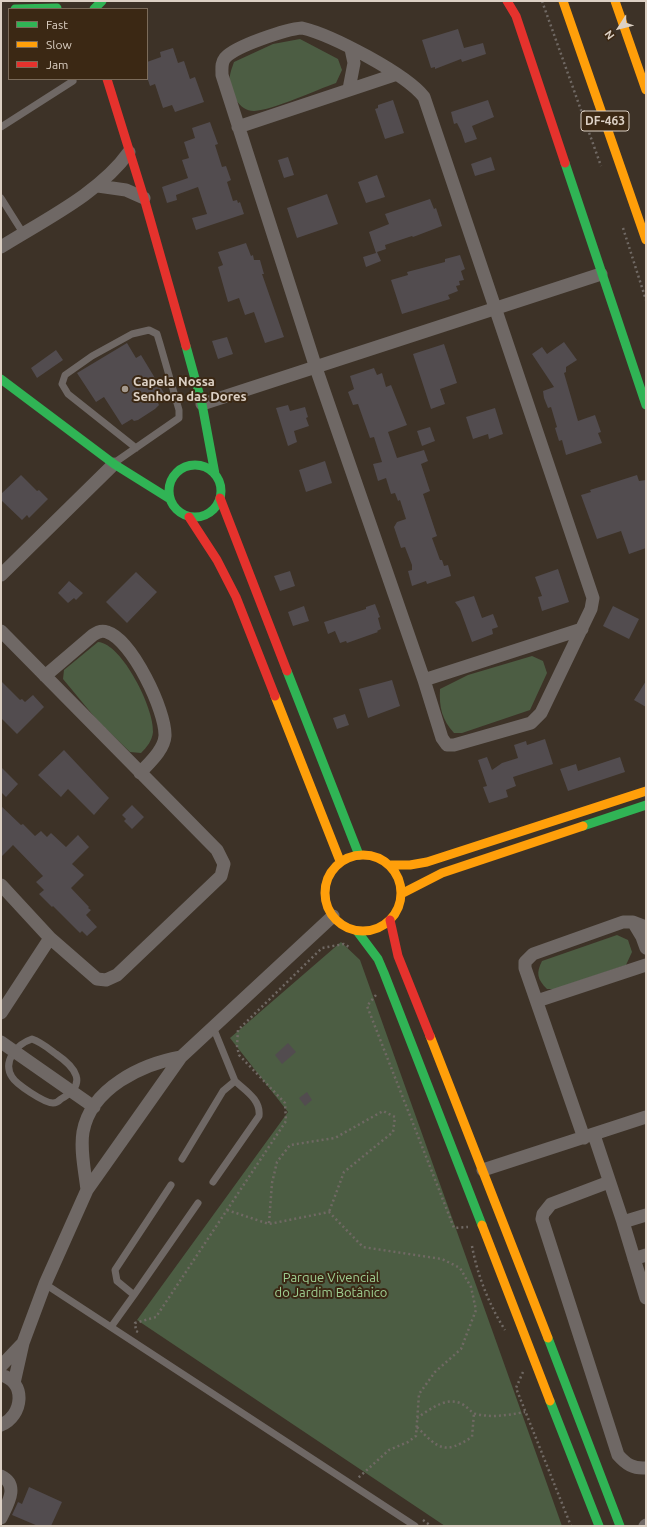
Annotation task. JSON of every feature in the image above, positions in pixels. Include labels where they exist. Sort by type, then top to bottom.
[{"type":"street","points":[[8,9],[5,9],[16,1]]},
{"type":"street","points":[[507,1],[519,24],[646,405]]},
{"type":"street","name":"DF-463","points":[[563,1],[646,240]]},
{"type":"street","points":[[615,1],[646,90]]},
{"type":"street","points":[[28,8],[55,6]]},
{"type":"street","points":[[302,28],[313,30],[397,74],[418,89],[428,105],[592,591],[593,603],[541,714],[531,723],[450,746],[442,738],[424,680],[316,368],[238,127],[222,75],[221,64],[226,57],[234,51],[281,32],[302,28]]},
{"type":"street","points":[[349,89],[354,63],[351,49]]},
{"type":"street","points":[[238,127],[397,74]]},
{"type":"street","points":[[107,80],[144,198],[202,404],[215,474]]},
{"type":"street","points":[[1,247],[98,186],[122,163],[129,152]]},
{"type":"street","points":[[98,186],[126,190],[144,198]]},
{"type":"street","points":[[202,404],[602,274]]},
{"type":"street","points":[[1,379],[114,464],[170,499]]},
{"type":"street","points":[[1,575],[114,464]]},
{"type":"street","points":[[340,862],[236,597],[217,560],[189,517],[177,510],[170,499],[168,488],[171,478],[182,468],[197,464],[207,467],[220,481],[220,498],[359,855]]},
{"type":"street","points":[[189,517],[199,517],[208,514],[216,507],[220,498]]},
{"type":"street","points":[[424,680],[582,629]]},
{"type":"street","points":[[1,631],[217,850],[224,864],[221,876],[117,975],[106,980],[96,979],[50,938],[1,885]]},
{"type":"street","points":[[45,676],[93,635],[100,631],[107,632],[115,636],[137,660],[152,690],[163,723],[165,735],[164,744],[140,773]]},
{"type":"street","points":[[389,865],[410,865],[428,862],[646,791]]},
{"type":"street","points":[[401,894],[442,873],[646,805]]},
{"type":"street","points":[[359,855],[370,855],[389,865],[396,874],[401,894],[398,908],[390,920],[380,927],[369,931],[357,930],[339,923],[327,905],[324,893],[326,881],[332,870],[340,862],[349,857],[359,855]]},
{"type":"street","points":[[14,1383],[23,1343],[45,1284],[87,1190],[180,1057],[333,916]]},
{"type":"street","points":[[390,920],[398,956],[483,1170],[620,1526]]},
{"type":"street","points":[[646,927],[633,922],[623,922],[533,954],[525,962],[525,968],[537,1001],[589,1136],[609,1182],[623,1222],[640,1257],[646,1298]]},
{"type":"street","points":[[633,922],[642,937],[646,948]]},
{"type":"street","points":[[357,930],[378,959],[384,973],[599,1526]]},
{"type":"street","points":[[1,1014],[50,938]]},
{"type":"street","points":[[537,1001],[646,965],[646,959]]},
{"type":"street","points":[[1,1042],[94,1107]]},
{"type":"street","points":[[87,1190],[82,1137],[87,1120],[94,1107],[106,1092],[128,1075],[164,1060],[180,1057]]},
{"type":"street","points":[[483,1170],[646,1117]]},
{"type":"street","points":[[609,1182],[551,1204],[542,1214],[542,1219],[618,1455],[625,1463],[634,1468],[646,1468]]},
{"type":"street","points":[[623,1222],[646,1215]]},
{"type":"street","points":[[1,1366],[23,1343]]},
{"type":"street","points":[[1,1375],[14,1383],[20,1400],[14,1417],[1,1425]]},
{"type":"street","points":[[1,1476],[9,1483],[12,1495],[1,1518]]},
{"type":"lane","points":[[1,127],[73,81]]},
{"type":"lane","points":[[1,198],[23,233]]},
{"type":"lane","points":[[114,464],[169,426],[178,418],[179,410],[157,334],[149,330],[132,334],[92,356],[65,375],[62,384],[68,394],[136,448]]},
{"type":"lane","points":[[213,1027],[235,1081],[255,1099],[260,1110],[259,1116],[213,1182]]},
{"type":"lane","points":[[32,1040],[39,1042],[68,1062],[74,1069],[77,1078],[73,1092],[53,1103],[44,1101],[19,1084],[12,1078],[9,1070],[9,1062],[14,1051],[25,1042],[32,1040]]},
{"type":"lane","points":[[182,1159],[223,1091],[235,1081]]},
{"type":"lane","points":[[134,1295],[117,1281],[115,1270],[171,1186]]},
{"type":"lane","points":[[111,1327],[198,1203]]},
{"type":"lane","points":[[45,1284],[415,1526]]},
{"type":"path","points":[[542,1],[604,174]]},
{"type":"path","points":[[622,226],[646,300]]},
{"type":"path","points":[[142,1335],[136,1331],[136,1323],[156,1317],[286,1121],[285,1103],[239,1056],[236,1046],[238,1030],[322,948],[344,944],[350,948]]},
{"type":"path","points":[[378,991],[367,1006],[454,1228],[470,1227],[471,1234]]},
{"type":"path","points":[[268,1224],[272,1183],[277,1162],[290,1145],[335,1138],[383,1111],[395,1117],[393,1132],[344,1172],[329,1212]]},
{"type":"path","points":[[227,1210],[268,1224],[329,1212]]},
{"type":"path","points":[[329,1212],[363,1247],[442,1259],[460,1268],[471,1287],[476,1310],[461,1348],[435,1372],[419,1394],[416,1436],[408,1442],[388,1450],[358,1478]]},
{"type":"path","points":[[472,1240],[475,1261],[495,1314],[508,1334]]},
{"type":"path","points":[[521,1366],[523,1372],[516,1388],[570,1526]]},
{"type":"path","points":[[417,1418],[433,1407],[448,1402],[460,1403],[474,1414],[499,1417],[525,1412]]},
{"type":"path","points":[[416,1427],[433,1443],[449,1449],[459,1446],[472,1437],[474,1414]]},
{"type":"path","points":[[352,1473],[365,1482]]},
{"type":"path","points":[[418,1517],[431,1526]]},
{"type":"green space","points":[[300,39],[338,59],[342,70],[336,83],[283,104],[262,110],[249,110],[240,105],[234,96],[230,85],[230,76],[234,62],[273,44]]},
{"type":"green space","points":[[98,642],[107,645],[117,653],[135,679],[149,709],[152,722],[152,738],[141,753],[130,752],[97,720],[63,679],[64,670]]},
{"type":"green space","points":[[532,656],[543,661],[547,673],[530,710],[462,733],[454,733],[442,713],[440,689],[468,675]]},
{"type":"green space","points":[[617,935],[628,940],[632,952],[626,965],[555,989],[547,989],[539,979],[538,972],[542,961]]},
{"type":"green space","name":"Parque Vivencial do Jardim Botânico","points":[[341,942],[360,960],[562,1526],[445,1526],[137,1320],[288,1112],[230,1038]]},
{"type":"building","points":[[458,29],[464,48],[483,43],[486,54],[462,62],[461,59],[435,69],[435,67],[431,68],[422,40]]},
{"type":"building","points":[[173,48],[178,63],[184,61],[190,79],[195,77],[204,102],[175,112],[172,105],[163,108],[155,84],[150,86],[148,80],[148,62],[161,57],[160,52]]},
{"type":"building","points":[[393,100],[404,133],[385,139],[375,109],[378,108],[378,105]]},
{"type":"building","points":[[488,100],[494,117],[472,126],[477,139],[465,143],[457,123],[454,124],[451,112]]},
{"type":"building","points":[[210,122],[218,144],[215,145],[222,167],[226,166],[231,180],[227,182],[233,201],[237,200],[238,203],[240,202],[244,214],[196,230],[192,218],[207,214],[198,187],[176,195],[177,200],[167,203],[162,187],[188,178],[182,160],[189,158],[184,142],[195,138],[192,128]]},
{"type":"building","points":[[288,157],[294,175],[284,178],[278,160]]},
{"type":"building","points":[[491,157],[495,170],[475,176],[471,164]]},
{"type":"building","points":[[377,175],[385,197],[366,203],[358,182]]},
{"type":"building","points":[[327,194],[338,224],[297,238],[287,208]]},
{"type":"building","points":[[430,199],[434,209],[436,208],[442,226],[413,237],[412,236],[385,245],[386,249],[377,252],[381,261],[366,267],[363,257],[376,253],[369,232],[389,224],[385,214]]},
{"type":"building","points":[[246,243],[251,256],[253,255],[254,260],[260,260],[264,274],[262,274],[284,337],[265,343],[254,312],[245,315],[239,298],[228,302],[218,267],[223,265],[218,252]]},
{"type":"building","points":[[460,255],[465,269],[461,271],[464,280],[459,281],[460,285],[456,286],[458,291],[448,295],[450,299],[402,314],[391,280],[408,275],[407,272],[445,262],[445,259]]},
{"type":"building","points":[[227,337],[233,354],[218,359],[212,341]]},
{"type":"building","points":[[564,342],[577,360],[566,367],[566,372],[564,373],[578,421],[595,415],[601,432],[598,433],[602,443],[566,455],[562,440],[559,441],[555,428],[557,427],[551,407],[548,408],[544,398],[543,391],[554,387],[532,354],[542,347],[547,354]]},
{"type":"building","name":"Capela Nossa Senhora das Dores","points":[[127,343],[136,358],[141,355],[167,398],[158,403],[159,405],[155,409],[138,420],[134,421],[132,419],[122,425],[104,397],[96,402],[77,373]]},
{"type":"building","points":[[444,344],[457,383],[440,389],[445,404],[431,409],[413,354]]},
{"type":"building","points":[[56,350],[63,360],[37,378],[31,368]]},
{"type":"building","points":[[374,368],[377,375],[382,373],[386,387],[391,385],[407,425],[388,432],[397,458],[424,450],[428,461],[421,464],[430,491],[423,494],[437,536],[432,538],[440,560],[442,560],[444,566],[448,565],[451,576],[427,584],[426,581],[412,586],[408,571],[412,570],[412,565],[405,547],[401,548],[394,527],[397,522],[406,519],[400,500],[398,501],[395,493],[391,494],[386,478],[378,481],[373,464],[382,462],[374,437],[370,438],[358,404],[353,405],[348,392],[354,389],[350,376]]},
{"type":"building","points":[[288,405],[290,411],[305,407],[308,417],[306,418],[309,426],[294,431],[297,442],[288,446],[276,408]]},
{"type":"building","points":[[495,408],[503,434],[489,439],[488,434],[473,439],[466,417]]},
{"type":"building","points":[[430,427],[435,441],[422,446],[417,431]]},
{"type":"building","points":[[325,461],[332,483],[306,492],[299,470]]},
{"type":"building","points":[[21,475],[37,491],[39,490],[48,499],[29,518],[27,515],[22,520],[1,500],[1,494]]},
{"type":"building","points":[[637,475],[639,481],[646,480],[646,548],[629,554],[621,531],[597,539],[581,495],[591,492],[590,490]]},
{"type":"building","points":[[558,569],[569,602],[542,611],[538,597],[542,596],[535,577]]},
{"type":"building","points":[[290,571],[295,586],[280,591],[274,576]]},
{"type":"building","points":[[136,572],[157,592],[127,623],[106,602]]},
{"type":"building","points":[[69,581],[83,593],[76,600],[74,598],[68,603],[58,593]]},
{"type":"building","points":[[474,596],[482,618],[493,614],[498,627],[492,629],[493,634],[472,642],[460,609],[455,602]]},
{"type":"building","points":[[375,604],[380,617],[378,618],[381,629],[377,631],[378,632],[347,643],[346,641],[340,643],[335,631],[328,634],[324,622],[366,609],[366,607]]},
{"type":"building","points":[[304,606],[309,621],[293,626],[288,612]]},
{"type":"building","points":[[613,606],[639,619],[629,639],[603,626]]},
{"type":"building","points":[[392,680],[400,706],[368,718],[359,689]]},
{"type":"building","points":[[1,681],[20,700],[22,699],[25,702],[33,695],[44,707],[17,734],[1,718]]},
{"type":"building","points":[[646,681],[646,707],[634,700]]},
{"type":"building","points":[[345,714],[349,725],[337,729],[333,718]]},
{"type":"building","points":[[545,739],[553,764],[513,777],[516,786],[506,790],[508,797],[489,803],[483,787],[487,786],[478,760],[487,757],[492,770],[502,763],[518,758],[514,745],[526,741],[527,745]]},
{"type":"building","points":[[64,750],[109,798],[94,815],[68,789],[61,797],[38,775]]},
{"type":"building","points":[[620,757],[625,772],[568,791],[560,769],[576,764],[578,771]]},
{"type":"building","points":[[1,767],[18,784],[6,797],[1,792]]},
{"type":"building","points":[[132,805],[144,817],[132,829],[124,821],[126,819],[122,815]]},
{"type":"building","points":[[1,806],[35,836],[41,831],[47,837],[51,833],[66,847],[78,835],[89,847],[72,864],[84,875],[71,888],[91,910],[86,915],[97,927],[87,936],[82,931],[80,933],[39,894],[44,890],[36,882],[43,876],[13,845],[1,857]]},
{"type":"building","points":[[288,1043],[296,1052],[282,1064],[275,1055]]},
{"type":"building","points":[[307,1092],[312,1100],[305,1106],[299,1098]]},
{"type":"building","points":[[29,1487],[62,1502],[51,1526],[38,1526],[12,1515],[18,1502],[22,1504]]},
{"type":"traffic: fast","points":[[95,8],[102,1]]},
{"type":"traffic: fast","points":[[565,163],[646,405]]},
{"type":"traffic: fast","points":[[186,346],[202,404],[215,474]]},
{"type":"traffic: fast","points":[[1,379],[114,464],[170,499]]},
{"type":"traffic: fast","points":[[190,465],[200,465],[214,472],[221,486],[221,491],[221,496],[214,510],[200,517],[190,517],[180,513],[173,506],[169,496],[169,486],[173,476],[180,469],[190,465]]},
{"type":"traffic: fast","points":[[287,671],[359,855]]},
{"type":"traffic: fast","points":[[583,826],[646,805]]},
{"type":"traffic: fast","points":[[357,931],[378,959],[384,973],[482,1225]]},
{"type":"traffic: fast","points":[[548,1338],[620,1526]]},
{"type":"traffic: fast","points":[[550,1401],[599,1526]]},
{"type":"traffic: slow","points":[[563,1],[646,240]]},
{"type":"traffic: slow","points":[[615,1],[646,90]]},
{"type":"traffic: slow","points":[[275,696],[340,861]]},
{"type":"traffic: slow","points":[[389,865],[410,865],[427,862],[646,791]]},
{"type":"traffic: slow","points":[[401,894],[442,873],[583,826]]},
{"type":"traffic: slow","points":[[363,855],[378,858],[390,866],[398,878],[401,893],[398,908],[390,920],[378,928],[363,931],[348,928],[336,920],[328,908],[325,893],[328,878],[336,866],[348,858],[363,855]]},
{"type":"traffic: slow","points":[[430,1036],[548,1338]]},
{"type":"traffic: slow","points":[[482,1225],[550,1401]]},
{"type":"traffic: jam","points":[[507,1],[516,16],[565,163]]},
{"type":"traffic: jam","points":[[107,80],[144,198],[186,346]]},
{"type":"traffic: jam","points":[[220,498],[287,671]]},
{"type":"traffic: jam","points":[[189,517],[217,560],[236,597],[275,696]]},
{"type":"traffic: jam","points":[[390,920],[398,956],[430,1036]]},
{"type":"place","name":"Capela Nossa Senhora das Dores","points":[[125,389]]}]
